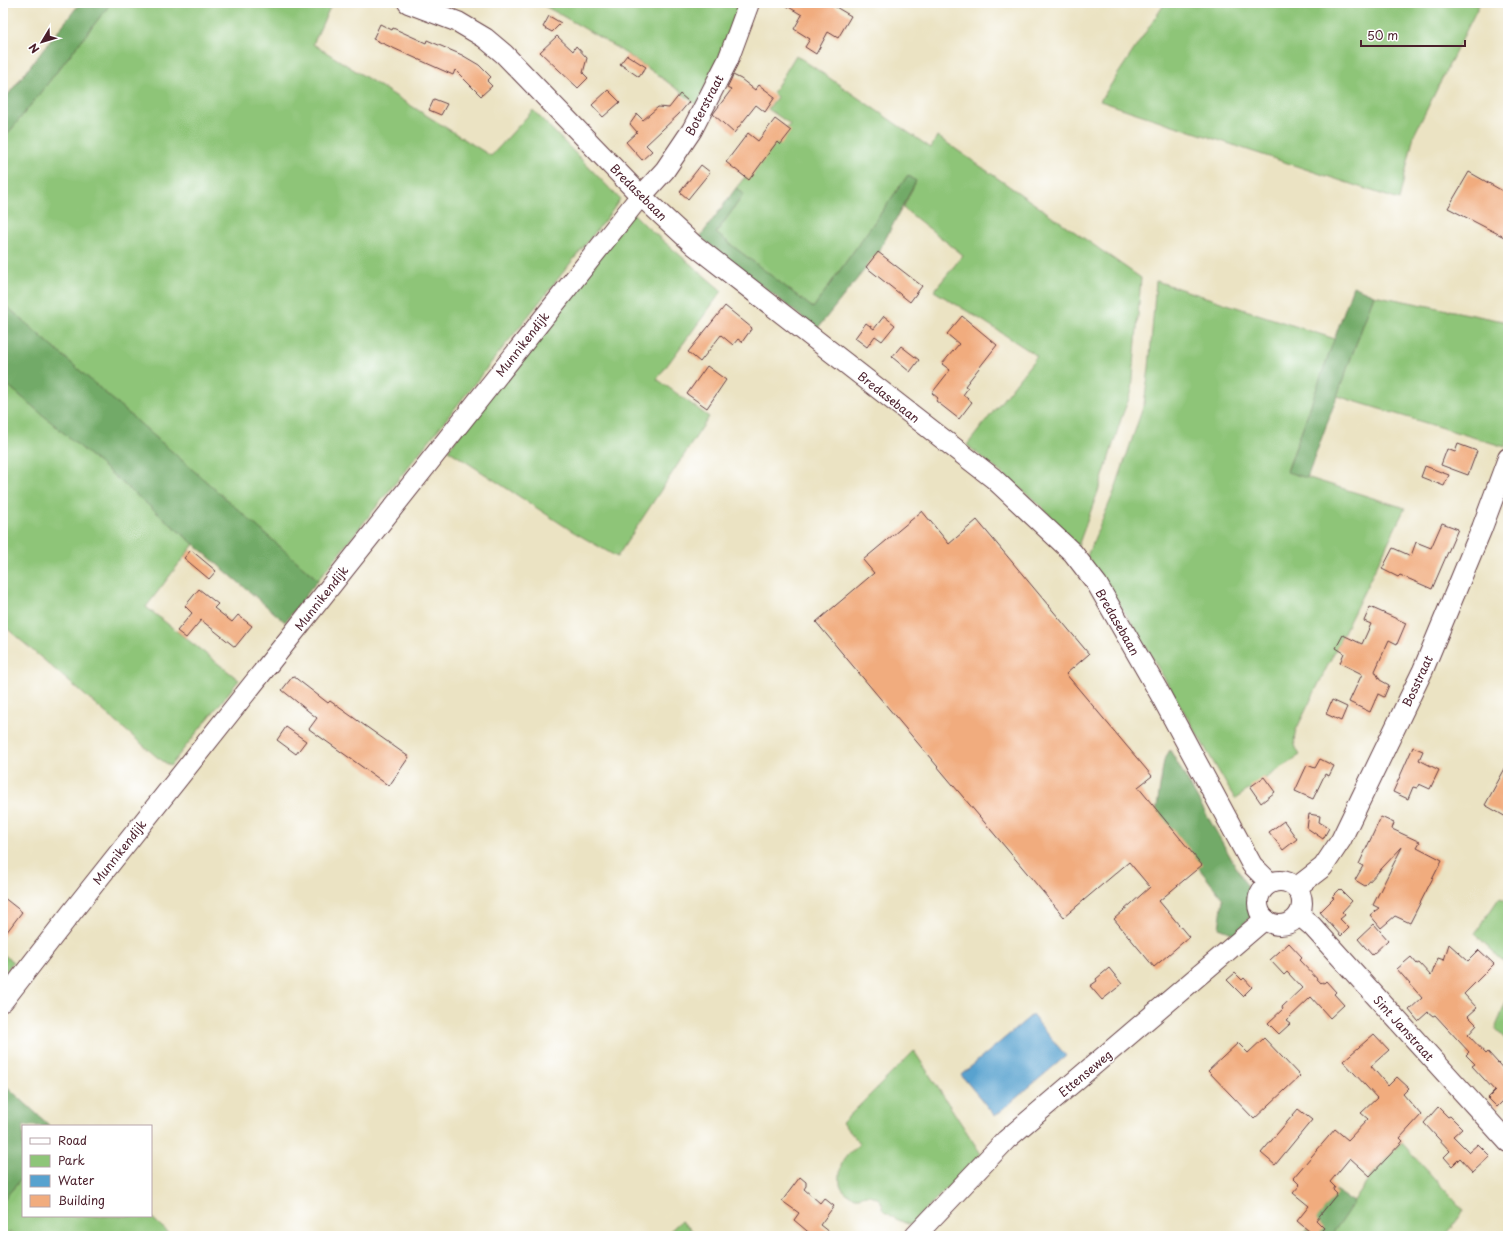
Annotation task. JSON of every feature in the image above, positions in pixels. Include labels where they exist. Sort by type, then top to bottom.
[{"type":"street","name":"Bredasebaan","points":[[408,3],[458,22],[485,38],[504,54],[641,196],[694,245],[993,478],[1073,553],[1097,584],[1160,694],[1252,865],[1270,883]]},
{"type":"street","name":"Boterstraat","points":[[641,196],[665,170],[692,130],[728,60],[749,3]]},
{"type":"street","name":"Munnikendijk","points":[[3,1001],[72,912],[641,196]]},
{"type":"street","name":"Bosstraat","points":[[1297,887],[1323,866],[1341,840],[1423,670],[1482,528],[1508,458]]},
{"type":"street","points":[[1279,880],[1289,882],[1297,887],[1302,896],[1303,906],[1299,915],[1293,922],[1284,925],[1275,924],[1265,919],[1260,911],[1258,902],[1260,893],[1270,883],[1279,880]]},
{"type":"street","name":"Sint Janstraat","points":[[1299,915],[1312,926],[1508,1142]]},
{"type":"street","name":"Ettenseweg","points":[[915,1236],[1006,1140],[1265,919]]},
{"type":"green space","points":[[80,3],[111,3],[3,140],[3,101]]},
{"type":"green space","points":[[111,3],[332,3],[313,44],[491,156],[533,110],[620,199],[318,580],[3,303],[3,140]]},
{"type":"green space","points":[[539,3],[740,3],[723,48],[697,105],[660,76],[621,50]]},
{"type":"green space","points":[[1165,3],[1480,3],[1414,135],[1399,200],[1100,101]]},
{"type":"green space","points":[[796,55],[931,148],[937,136],[1141,278],[1132,391],[1122,416],[1100,486],[1078,546],[1038,503],[967,445],[1037,356],[934,291],[963,255],[903,208],[916,181],[908,175],[813,308],[716,233],[744,194],[736,188],[745,177],[749,179],[790,124],[768,109],[777,97],[773,93]]},
{"type":"green space","points":[[908,175],[916,181],[878,253],[817,329],[700,237],[736,188],[744,194],[716,233],[813,308]]},
{"type":"green space","points":[[633,213],[647,227],[722,291],[657,379],[709,417],[617,557],[572,531],[448,450]]},
{"type":"green space","points":[[1156,281],[1335,339],[1287,471],[1405,508],[1296,730],[1295,743],[1296,749],[1300,755],[1235,799],[1132,623],[1087,556],[1114,492],[1144,404],[1149,368]]},
{"type":"green space","points":[[1353,286],[1374,295],[1307,478],[1287,472]]},
{"type":"green space","points":[[1374,295],[1508,322],[1508,439],[1505,447],[1337,396]]},
{"type":"green space","points":[[3,303],[318,580],[285,622],[3,381]]},
{"type":"green space","points":[[3,381],[194,544],[146,607],[239,680],[170,766],[157,757],[3,625]]},
{"type":"green space","points":[[1170,750],[1248,888],[1253,914],[1235,934],[1219,928],[1223,899],[1156,813],[1164,760]]},
{"type":"green space","points":[[1499,898],[1508,900],[1508,966],[1475,934]]},
{"type":"green space","points":[[3,954],[13,962],[3,975]]},
{"type":"green space","points":[[1508,997],[1508,1042],[1495,1029]]},
{"type":"green space","points":[[914,1051],[981,1154],[910,1225],[894,1218],[882,1209],[882,1203],[876,1197],[868,1195],[857,1197],[848,1194],[840,1185],[840,1170],[843,1161],[860,1143],[842,1123]]},
{"type":"green space","points":[[3,1083],[49,1125],[22,1125],[22,1178],[3,1200]]},
{"type":"green space","points":[[1402,1143],[1464,1211],[1445,1236],[1331,1236],[1371,1176]]},
{"type":"green space","points":[[22,1178],[22,1217],[151,1217],[172,1236],[15,1236],[9,1231],[11,1236],[3,1236],[3,1200]]},
{"type":"green space","points":[[1335,1190],[1354,1202],[1331,1236],[1302,1236]]},
{"type":"green space","points":[[681,1221],[699,1236],[664,1236]]},
{"type":"water","points":[[1032,1015],[1066,1056],[995,1116],[961,1075]]},
{"type":"building","points":[[782,3],[829,3],[851,16],[838,38],[828,32],[816,54],[805,47],[810,39],[794,29],[802,15]]},
{"type":"building","points":[[549,16],[561,23],[552,32],[543,27]]},
{"type":"building","points":[[380,24],[392,30],[393,28],[426,43],[427,40],[462,55],[479,65],[491,77],[487,81],[492,86],[481,96],[455,70],[453,75],[373,39]]},
{"type":"building","points":[[557,36],[573,51],[576,46],[587,58],[583,73],[588,78],[578,88],[540,52]]},
{"type":"building","points":[[627,55],[646,67],[639,77],[620,64]]},
{"type":"building","points":[[733,75],[741,79],[755,90],[759,85],[775,97],[765,112],[756,105],[734,133],[713,114],[731,90],[727,88]]},
{"type":"building","points":[[608,90],[620,102],[603,117],[592,105]]},
{"type":"building","points":[[680,94],[689,102],[679,114],[646,145],[652,151],[642,160],[626,142],[637,132],[630,124],[637,114],[643,120],[658,107],[669,108]]},
{"type":"building","points":[[434,99],[447,104],[441,115],[429,110]]},
{"type":"building","points":[[775,119],[791,131],[780,145],[777,142],[749,180],[726,162],[748,133],[758,141]]},
{"type":"building","points":[[701,165],[710,172],[688,199],[680,192]]},
{"type":"building","points":[[1469,172],[1508,194],[1508,239],[1448,208]]},
{"type":"building","points":[[878,252],[922,286],[910,302],[866,267]]},
{"type":"building","points":[[725,306],[752,328],[742,342],[738,339],[733,345],[721,335],[700,362],[688,352]]},
{"type":"building","points":[[884,316],[895,325],[882,341],[875,336],[867,347],[855,338],[866,323],[874,329]]},
{"type":"building","points":[[962,316],[997,345],[965,386],[968,388],[963,395],[972,402],[959,419],[936,401],[938,398],[932,393],[950,370],[942,364],[959,344],[947,334]]},
{"type":"building","points":[[901,346],[919,360],[910,372],[892,357]]},
{"type":"building","points":[[707,366],[726,380],[707,408],[687,394]]},
{"type":"building","points":[[1458,444],[1477,451],[1468,475],[1441,465],[1447,449],[1455,452]]},
{"type":"building","points":[[1425,466],[1449,475],[1444,486],[1421,477]]},
{"type":"building","points":[[922,511],[949,544],[977,520],[1089,654],[1066,674],[1152,776],[1138,787],[1202,865],[1159,901],[1189,937],[1154,967],[1114,919],[1150,887],[1129,862],[1064,917],[816,622],[874,573],[863,560]]},
{"type":"building","points":[[1442,523],[1458,529],[1432,589],[1400,575],[1398,577],[1382,569],[1393,548],[1411,556],[1416,542],[1431,548]]},
{"type":"building","points":[[191,550],[216,571],[209,579],[184,558]]},
{"type":"building","points":[[199,589],[218,604],[214,608],[232,622],[238,615],[252,626],[235,647],[201,620],[186,638],[177,631],[192,613],[185,606]]},
{"type":"building","points":[[1370,607],[1406,623],[1397,644],[1389,640],[1375,671],[1380,680],[1389,685],[1384,697],[1378,694],[1370,712],[1349,702],[1362,674],[1340,663],[1344,653],[1336,648],[1343,635],[1362,644],[1371,624],[1364,621]]},
{"type":"building","points":[[293,676],[328,703],[330,701],[409,757],[389,786],[309,729],[317,718],[282,690]]},
{"type":"building","points":[[1332,700],[1347,707],[1341,721],[1326,714]]},
{"type":"building","points":[[286,727],[306,741],[296,754],[277,740]]},
{"type":"building","points":[[1413,747],[1423,751],[1419,760],[1439,770],[1430,789],[1419,784],[1417,788],[1413,787],[1408,799],[1393,792]]},
{"type":"building","points":[[1320,759],[1334,766],[1329,776],[1325,774],[1313,799],[1295,791],[1307,765],[1315,768]]},
{"type":"building","points":[[1508,763],[1508,818],[1485,805]]},
{"type":"building","points":[[1264,777],[1275,792],[1261,803],[1250,787]]},
{"type":"building","points":[[1309,814],[1320,816],[1319,822],[1329,828],[1323,839],[1307,828]]},
{"type":"building","points":[[1381,817],[1394,823],[1392,829],[1420,842],[1417,847],[1442,860],[1410,923],[1395,916],[1381,928],[1370,915],[1379,908],[1373,905],[1402,847],[1365,886],[1355,880],[1363,866],[1359,864]]},
{"type":"building","points":[[1284,821],[1297,839],[1283,850],[1269,832]]},
{"type":"building","points":[[1340,889],[1352,901],[1342,912],[1345,915],[1340,919],[1349,928],[1341,936],[1320,912],[1334,898],[1332,897]]},
{"type":"building","points":[[3,897],[22,912],[3,937]]},
{"type":"building","points":[[1374,924],[1388,940],[1372,955],[1358,939]]},
{"type":"building","points":[[1289,943],[1302,957],[1299,960],[1321,983],[1326,981],[1336,992],[1334,994],[1344,1005],[1330,1018],[1311,997],[1286,1021],[1290,1024],[1279,1034],[1268,1023],[1302,988],[1287,972],[1284,975],[1270,960]]},
{"type":"building","points":[[1449,944],[1468,961],[1479,950],[1494,964],[1464,994],[1477,1008],[1468,1016],[1477,1025],[1468,1035],[1486,1054],[1488,1052],[1508,1074],[1508,1096],[1497,1107],[1488,1098],[1495,1091],[1472,1066],[1475,1064],[1466,1055],[1469,1052],[1435,1015],[1433,1016],[1428,1012],[1418,1021],[1409,1010],[1422,998],[1397,969],[1411,957],[1431,976],[1438,958],[1444,960]]},
{"type":"building","points":[[1109,968],[1122,984],[1102,1000],[1090,986]]},
{"type":"building","points":[[1235,973],[1242,980],[1244,978],[1252,987],[1243,996],[1227,980]]},
{"type":"building","points":[[1374,1034],[1389,1050],[1371,1066],[1388,1086],[1397,1077],[1409,1088],[1403,1094],[1421,1115],[1400,1138],[1403,1141],[1370,1176],[1350,1158],[1330,1182],[1335,1187],[1333,1190],[1337,1194],[1316,1220],[1324,1228],[1317,1236],[1315,1236],[1297,1221],[1309,1206],[1293,1193],[1300,1185],[1293,1178],[1335,1129],[1348,1140],[1368,1119],[1361,1113],[1377,1098],[1343,1061]]},
{"type":"building","points":[[1264,1038],[1300,1076],[1254,1119],[1208,1071],[1238,1043],[1248,1053]]},
{"type":"building","points":[[1438,1107],[1462,1128],[1453,1136],[1469,1152],[1478,1144],[1490,1156],[1473,1172],[1460,1158],[1452,1166],[1444,1157],[1450,1151],[1424,1123]]},
{"type":"building","points":[[1298,1109],[1312,1120],[1275,1165],[1261,1153]]},
{"type":"building","points":[[800,1177],[806,1182],[804,1189],[820,1203],[824,1198],[834,1206],[820,1225],[834,1236],[813,1236],[794,1220],[799,1213],[782,1201]]}]
